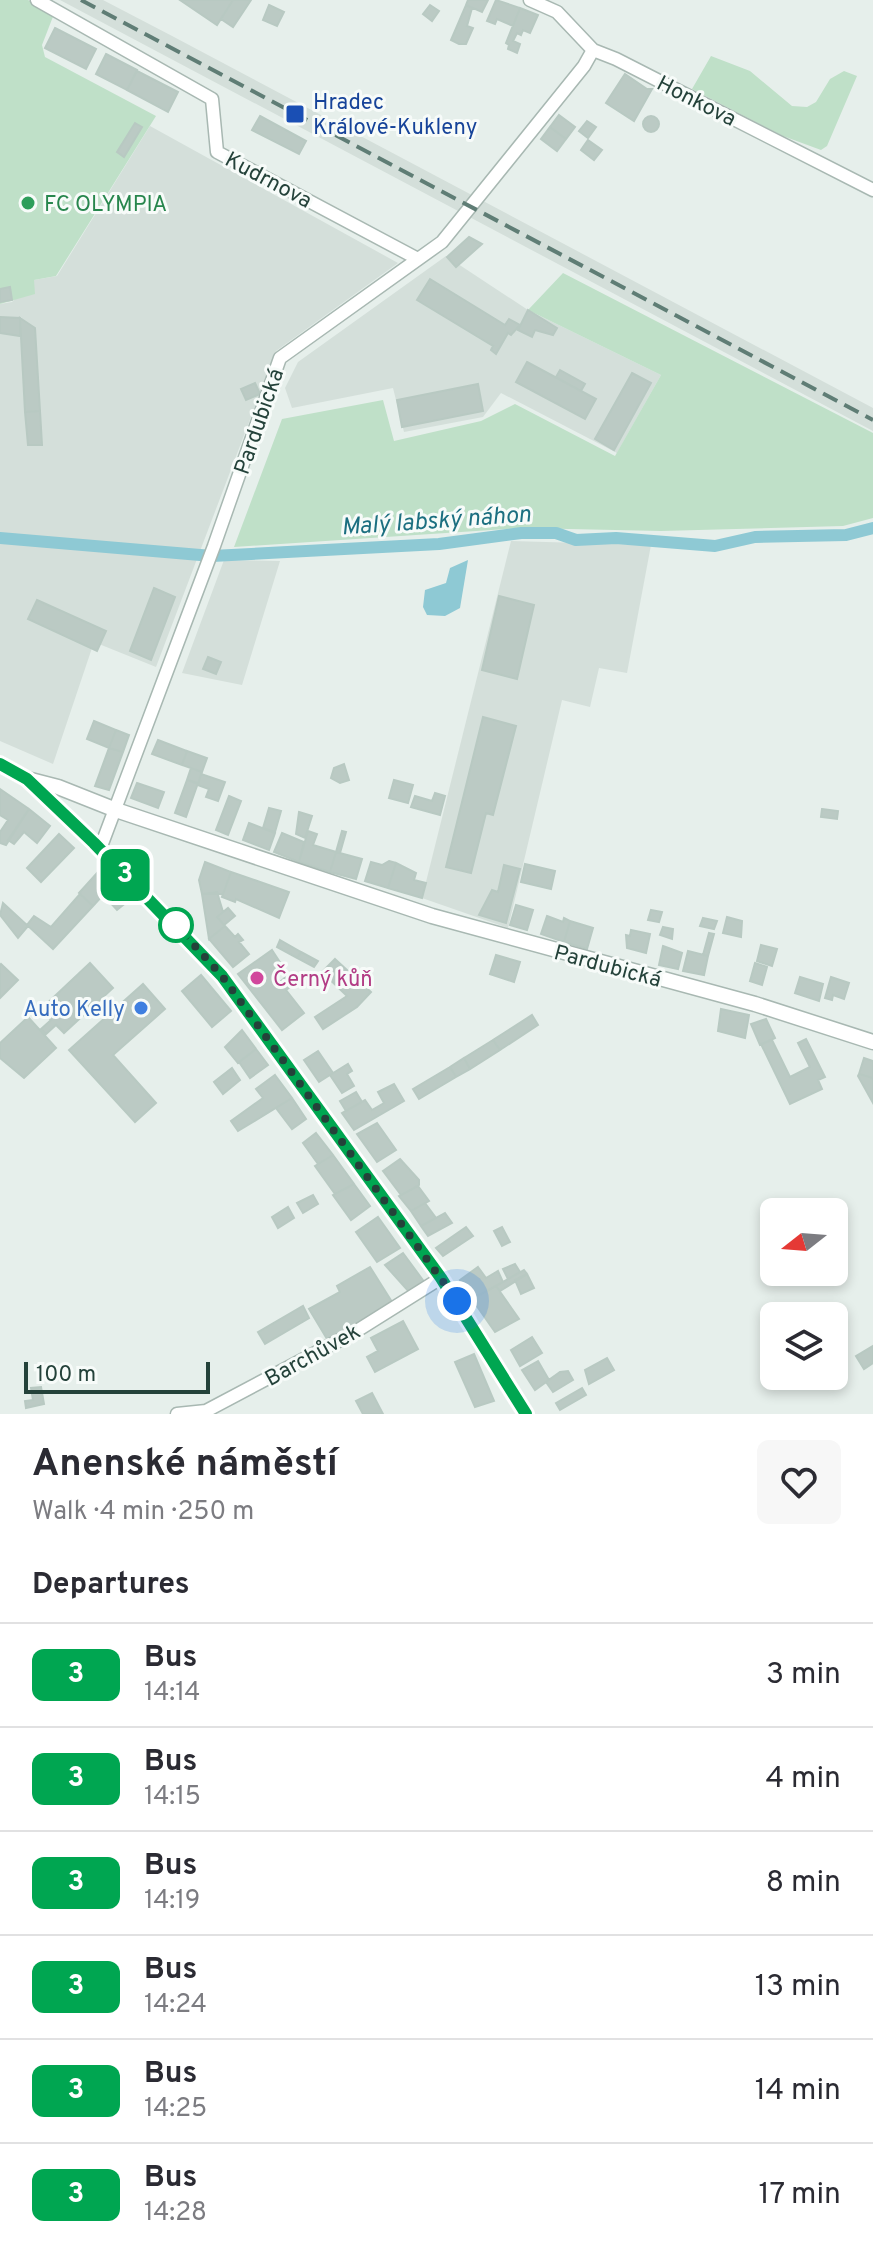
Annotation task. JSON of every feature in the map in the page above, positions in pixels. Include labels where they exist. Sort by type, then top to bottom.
[{"type":"street","name":"Kudrnova","points":[[37,0],[212,99],[217,152],[418,259]]},
{"type":"street","name":"Honkova","points":[[530,0],[557,12],[593,50],[873,190]]},
{"type":"street","name":"Pardubická","points":[[100,849],[214,546],[280,358],[442,242],[593,50]]},
{"type":"street","points":[[0,764],[27,779],[100,849],[222,976],[441,1278],[526,1414]]},
{"type":"street","name":"Pardubická","points":[[27,779],[432,916],[755,1004],[873,1042]]},
{"type":"street","name":"Barchůvek","points":[[177,1414],[207,1413],[355,1332],[441,1278]]},
{"type":"shaded area","points":[[60,0],[103,0],[174,37],[873,408],[873,431]]},
{"type":"shaded area","points":[[150,126],[398,263],[276,351],[156,667],[94,642],[53,764],[0,741],[0,304],[12,302],[34,280],[57,276]]},
{"type":"shaded area","points":[[446,256],[528,310],[661,375],[617,453],[501,393],[483,417],[404,432],[393,388],[292,408],[285,388],[298,362]]},
{"type":"shaded area","points":[[511,541],[651,545],[627,673],[599,668],[590,707],[562,700],[508,928],[422,898]]},
{"type":"shaded area","points":[[224,560],[280,561],[242,685],[182,673]]},
{"type":"green space","points":[[0,0],[28,0],[54,14],[42,45],[45,57],[156,116],[56,276],[34,280],[35,294],[0,304]]},
{"type":"green space","points":[[711,56],[750,71],[792,106],[807,107],[816,102],[830,79],[844,71],[857,76],[827,146],[821,150],[783,136],[692,89]]},
{"type":"green space","points":[[563,273],[873,433],[873,518],[843,526],[661,531],[523,528],[234,547],[282,419],[383,400],[394,441],[481,421],[515,404],[615,456],[661,375],[528,310]]},
{"type":"water","points":[[468,560],[460,608],[445,616],[427,615],[423,607],[425,590],[446,583],[450,568]]},
{"type":"building","points":[[180,0],[233,0],[217,25]]},
{"type":"building","points":[[233,0],[251,0],[233,27],[221,19]]},
{"type":"building","points":[[468,0],[488,0],[482,12],[466,5]]},
{"type":"building","points":[[496,0],[520,8],[513,26],[497,19],[495,24],[487,21]]},
{"type":"building","points":[[269,5],[284,12],[277,26],[263,20]]},
{"type":"building","points":[[430,5],[439,11],[432,21],[423,14]]},
{"type":"building","points":[[466,5],[472,8],[467,26],[473,28],[466,44],[459,44],[451,40]]},
{"type":"building","points":[[520,8],[538,15],[530,33],[523,30],[521,35],[517,33],[513,41],[520,44],[517,53],[508,49],[506,43]]},
{"type":"building","points":[[55,28],[96,49],[86,69],[45,48]]},
{"type":"building","points":[[106,54],[137,70],[127,90],[96,74]]},
{"type":"building","points":[[137,71],[178,92],[168,112],[127,90]]},
{"type":"building","points":[[625,74],[647,89],[652,89],[634,121],[606,103]]},
{"type":"building","points":[[559,115],[575,127],[566,139],[550,127]]},
{"type":"building","points":[[260,116],[306,141],[299,154],[252,130]]},
{"type":"building","points":[[648,116],[654,116],[659,124],[657,130],[648,132],[643,127],[643,121]]},
{"type":"building","points":[[587,121],[596,127],[588,138],[579,131]]},
{"type":"building","points":[[135,123],[142,127],[124,157],[117,152]]},
{"type":"building","points":[[550,127],[566,139],[557,151],[541,139]]},
{"type":"building","points":[[588,140],[602,150],[594,160],[581,150]]},
{"type":"building","points":[[469,237],[482,244],[456,267],[447,257]]},
{"type":"building","points":[[430,279],[505,325],[509,319],[520,325],[511,335],[508,333],[496,354],[491,350],[493,346],[417,300]]},
{"type":"building","points":[[10,287],[12,300],[0,302],[0,289]]},
{"type":"building","points":[[528,310],[557,328],[553,335],[535,330],[532,337],[518,330]]},
{"type":"building","points":[[0,317],[20,318],[20,336],[0,333]]},
{"type":"building","points":[[20,318],[35,328],[40,411],[25,412]]},
{"type":"building","points":[[527,362],[596,399],[585,419],[516,382]]},
{"type":"building","points":[[560,370],[585,384],[581,391],[556,377]]},
{"type":"building","points":[[632,373],[651,383],[614,450],[595,439]]},
{"type":"building","points":[[255,383],[260,394],[246,400],[241,389]]},
{"type":"building","points":[[478,384],[483,411],[402,427],[397,400]]},
{"type":"building","points":[[40,411],[42,445],[28,445],[25,412]]},
{"type":"building","points":[[154,588],[175,597],[151,660],[130,651]]},
{"type":"building","points":[[499,596],[534,605],[517,679],[482,670]]},
{"type":"building","points":[[37,600],[106,631],[97,651],[28,619]]},
{"type":"building","points":[[208,657],[221,662],[216,674],[203,669]]},
{"type":"building","points":[[483,717],[516,726],[493,815],[486,813],[471,873],[446,867]]},
{"type":"building","points":[[94,721],[116,730],[109,748],[87,739]]},
{"type":"building","points":[[116,730],[129,735],[123,752],[109,748]]},
{"type":"building","points":[[158,740],[187,751],[182,765],[152,754]]},
{"type":"building","points":[[109,748],[123,752],[109,790],[95,786]]},
{"type":"building","points":[[187,751],[207,758],[202,772],[182,765]]},
{"type":"building","points":[[344,764],[349,780],[340,783],[331,778],[334,768]]},
{"type":"building","points":[[191,768],[202,772],[198,784],[187,780]]},
{"type":"building","points":[[201,774],[225,782],[218,801],[206,797],[209,789],[198,785]]},
{"type":"building","points":[[187,780],[198,783],[186,817],[175,813]]},
{"type":"building","points":[[394,780],[413,785],[408,803],[389,798]]},
{"type":"building","points":[[137,783],[164,792],[158,808],[131,798]]},
{"type":"building","points":[[0,789],[29,809],[6,845],[0,843],[0,832],[8,820],[0,815]]},
{"type":"building","points":[[435,793],[445,796],[440,815],[411,807],[415,796],[432,801]]},
{"type":"building","points":[[229,796],[241,801],[228,835],[216,830]]},
{"type":"building","points":[[269,808],[281,811],[275,832],[263,828]]},
{"type":"building","points":[[29,809],[50,826],[37,843],[24,832],[14,844],[8,840]]},
{"type":"building","points":[[822,809],[838,811],[837,819],[821,817]]},
{"type":"building","points":[[299,812],[312,816],[305,838],[296,834]]},
{"type":"building","points":[[249,823],[275,833],[269,850],[243,840]]},
{"type":"building","points":[[308,831],[317,834],[313,845],[336,852],[330,872],[299,862]]},
{"type":"building","points":[[342,831],[346,832],[340,853],[336,852]]},
{"type":"building","points":[[282,833],[304,842],[299,862],[274,852]]},
{"type":"building","points":[[59,834],[74,848],[41,882],[27,868]]},
{"type":"building","points":[[336,852],[362,859],[356,879],[330,872]]},
{"type":"building","points":[[389,861],[396,863],[388,888],[365,881],[371,862],[382,865]]},
{"type":"building","points":[[205,862],[231,872],[223,894],[202,894],[199,880]]},
{"type":"building","points":[[396,863],[416,873],[414,880],[426,883],[422,898],[388,888]]},
{"type":"building","points":[[525,864],[555,871],[551,889],[521,882]]},
{"type":"building","points":[[504,865],[520,869],[506,923],[479,915],[492,890],[498,892]]},
{"type":"building","points":[[98,872],[112,885],[93,906],[79,893]]},
{"type":"building","points":[[231,872],[289,892],[279,918],[236,899],[235,902],[222,897]]},
{"type":"building","points":[[116,890],[127,902],[117,910],[107,899]]},
{"type":"building","points":[[217,892],[223,912],[217,917],[225,926],[209,939],[202,894]]},
{"type":"building","points":[[80,894],[93,906],[53,949],[27,925],[34,916],[51,927]]},
{"type":"building","points":[[3,903],[28,926],[18,938],[0,915]]},
{"type":"building","points":[[516,905],[533,910],[527,930],[510,925]]},
{"type":"building","points":[[228,908],[235,916],[224,925],[217,917]]},
{"type":"building","points":[[651,910],[662,912],[659,922],[648,920]]},
{"type":"building","points":[[547,916],[563,922],[564,918],[570,921],[564,942],[541,934]]},
{"type":"building","points":[[727,917],[742,921],[741,937],[723,933]]},
{"type":"building","points":[[703,918],[717,921],[714,929],[700,926]]},
{"type":"building","points":[[570,921],[593,928],[587,949],[564,942]]},
{"type":"building","points":[[225,926],[235,937],[238,934],[243,940],[239,942],[249,954],[233,967],[209,939]]},
{"type":"building","points":[[663,927],[673,929],[672,939],[660,935]]},
{"type":"building","points":[[631,930],[650,934],[646,953],[627,948],[626,935],[630,936]]},
{"type":"building","points":[[709,933],[714,934],[708,956],[703,955]]},
{"type":"building","points":[[280,940],[301,952],[297,958],[277,947]]},
{"type":"building","points":[[761,945],[777,949],[772,966],[757,961]]},
{"type":"building","points":[[663,946],[682,953],[678,969],[659,965]]},
{"type":"building","points":[[272,950],[283,967],[273,973],[280,982],[287,976],[294,984],[286,990],[304,1013],[282,1030],[238,974]]},
{"type":"building","points":[[688,951],[708,956],[704,975],[683,971]]},
{"type":"building","points":[[301,952],[318,961],[314,967],[297,958]]},
{"type":"building","points":[[496,955],[520,962],[514,982],[490,974]]},
{"type":"building","points":[[335,959],[371,992],[357,1007],[323,1029],[315,1017],[347,996],[322,972]]},
{"type":"building","points":[[90,963],[113,988],[64,1033],[56,1025],[46,1034],[41,1029],[51,1020],[41,1009]]},
{"type":"building","points":[[755,963],[767,967],[762,985],[750,981]]},
{"type":"building","points":[[0,965],[18,980],[0,998]]},
{"type":"building","points":[[201,975],[231,1011],[212,1027],[182,991]]},
{"type":"building","points":[[800,977],[823,984],[819,1001],[795,993]]},
{"type":"building","points":[[831,977],[849,983],[844,999],[833,995],[832,1000],[825,998]]},
{"type":"building","points":[[143,984],[165,1009],[113,1055],[156,1103],[135,1122],[69,1050]]},
{"type":"building","points":[[721,1009],[749,1015],[745,1038],[718,1031]]},
{"type":"building","points":[[532,1015],[538,1025],[500,1050],[493,1040]]},
{"type":"building","points":[[28,1017],[56,1048],[24,1078],[0,1058],[0,1043]]},
{"type":"building","points":[[766,1019],[775,1038],[760,1045],[751,1024]]},
{"type":"building","points":[[242,1030],[256,1049],[238,1063],[225,1047]]},
{"type":"building","points":[[806,1039],[825,1077],[818,1080],[822,1089],[790,1104],[761,1044],[772,1040],[790,1077],[810,1067],[798,1043]]},
{"type":"building","points":[[493,1040],[500,1050],[470,1069],[464,1058]]},
{"type":"building","points":[[256,1049],[268,1065],[250,1078],[239,1062]]},
{"type":"building","points":[[318,1051],[333,1073],[319,1082],[304,1060]]},
{"type":"building","points":[[464,1058],[470,1069],[456,1077],[450,1067]]},
{"type":"building","points":[[864,1058],[873,1061],[873,1078],[859,1074]]},
{"type":"building","points":[[348,1064],[352,1071],[347,1074],[354,1086],[342,1093],[330,1075]]},
{"type":"building","points":[[450,1067],[456,1077],[419,1099],[413,1089]]},
{"type":"building","points":[[232,1068],[240,1080],[223,1094],[214,1082]]},
{"type":"building","points":[[275,1075],[292,1098],[238,1131],[231,1121],[263,1098],[256,1089]]},
{"type":"building","points":[[858,1076],[873,1078],[873,1103]]},
{"type":"building","points":[[394,1084],[404,1101],[354,1130],[342,1113],[365,1100],[372,1110],[384,1103],[378,1092]]},
{"type":"building","points":[[356,1092],[362,1102],[346,1111],[340,1101]]},
{"type":"building","points":[[292,1098],[306,1119],[292,1129],[276,1108]]},
{"type":"building","points":[[377,1123],[396,1150],[377,1162],[357,1134]]},
{"type":"building","points":[[316,1133],[333,1155],[318,1164],[303,1143]]},
{"type":"building","points":[[333,1155],[354,1184],[335,1194],[315,1166]]},
{"type":"building","points":[[400,1159],[419,1180],[419,1185],[401,1195],[383,1171]]},
{"type":"building","points":[[354,1184],[370,1206],[351,1220],[333,1195]]},
{"type":"building","points":[[418,1186],[429,1201],[411,1211],[399,1196]]},
{"type":"building","points":[[313,1195],[318,1204],[303,1213],[297,1203]]},
{"type":"building","points":[[425,1203],[436,1218],[421,1226],[411,1211]]},
{"type":"building","points":[[288,1207],[294,1218],[278,1228],[272,1217]]},
{"type":"building","points":[[445,1213],[452,1223],[428,1236],[421,1226]]},
{"type":"building","points":[[378,1217],[400,1248],[377,1262],[356,1232]]},
{"type":"building","points":[[466,1227],[473,1236],[443,1256],[436,1248]]},
{"type":"building","points":[[502,1227],[510,1242],[502,1246],[494,1231]]},
{"type":"building","points":[[403,1253],[425,1283],[410,1293],[385,1265]]},
{"type":"building","points":[[515,1264],[520,1272],[508,1279],[503,1269]]},
{"type":"building","points":[[370,1267],[394,1305],[327,1339],[309,1309],[340,1292],[337,1286]]},
{"type":"building","points":[[478,1267],[486,1278],[498,1271],[503,1282],[472,1299],[460,1280]]},
{"type":"building","points":[[524,1270],[527,1274],[500,1291],[496,1286]]},
{"type":"building","points":[[527,1274],[534,1288],[521,1294],[515,1280]]},
{"type":"building","points":[[496,1286],[519,1319],[495,1332],[472,1299]]},
{"type":"building","points":[[303,1306],[309,1318],[265,1344],[258,1332]]},
{"type":"building","points":[[403,1321],[418,1349],[375,1372],[367,1357],[378,1351],[371,1338]]},
{"type":"building","points":[[532,1337],[542,1353],[520,1366],[511,1350]]},
{"type":"building","points":[[873,1346],[873,1363],[864,1369],[856,1356]]},
{"type":"building","points":[[474,1354],[494,1401],[475,1407],[455,1362]]},
{"type":"building","points":[[607,1358],[614,1370],[589,1384],[585,1370]]},
{"type":"building","points":[[538,1361],[549,1380],[535,1390],[522,1370]]},
{"type":"building","points":[[568,1371],[573,1380],[553,1392],[546,1382],[560,1372]]},
{"type":"building","points":[[41,1387],[44,1404],[26,1408],[25,1401],[33,1400],[31,1388]]},
{"type":"building","points":[[582,1388],[586,1395],[560,1410],[556,1403]]},
{"type":"building","points":[[372,1393],[383,1414],[363,1414],[356,1401]]},
{"type":"waterway","name":"Malý labský náhon","points":[[0,538],[212,556],[439,544],[521,533],[556,533],[576,540],[616,538],[715,546],[755,537],[846,535],[873,528]]},
{"type":"railway","points":[[81,0],[873,420]]},
{"type":"bus line","name":"3","points":[[0,764],[27,779],[185,934],[222,976],[441,1278],[526,1414]]},
{"type":"place","name":"Hradec Králové-Kukleny","points":[[295,114]]},
{"type":"place","name":"FC OLYMPIA","points":[[28,203]]},
{"type":"place","name":"Černý kůň","points":[[257,978]]},
{"type":"place","name":"Auto Kelly","points":[[141,1008]]},
{"type":"route","points":[[176,925],[222,976],[267,1036],[457,1301]]}]
